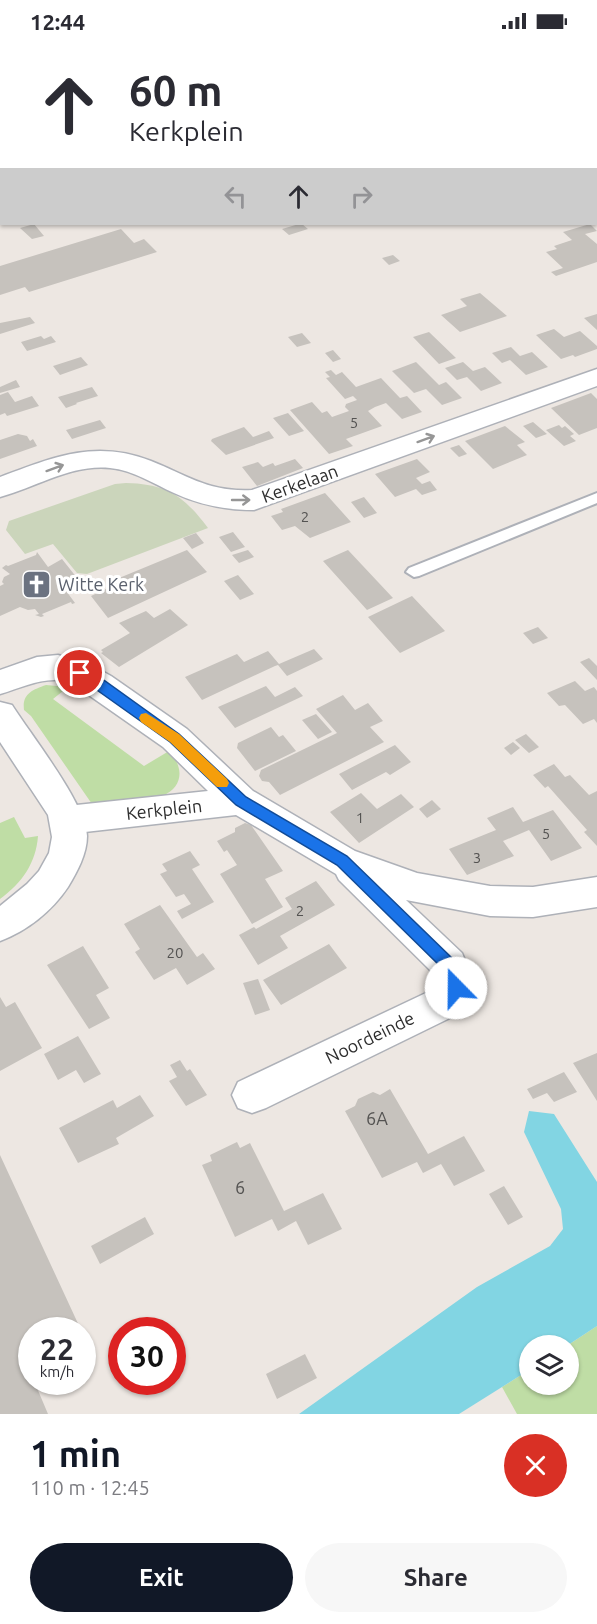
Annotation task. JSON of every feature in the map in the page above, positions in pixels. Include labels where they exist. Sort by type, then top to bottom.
[{"type":"street","name":"Kerkelaan","points":[[0,488],[84,459],[111,459],[136,466],[225,500],[254,500],[597,377]]},
{"type":"street","name":"Kerkplein","points":[[0,682],[37,669],[58,667],[80,673],[175,738],[241,801]]},
{"type":"street","points":[[0,714],[67,820],[68,841],[63,863],[52,881],[36,899],[0,925]]},
{"type":"street","name":"Kerkplein","points":[[67,820],[241,801]]},
{"type":"street","name":"Noordeinde","points":[[241,801],[342,861],[416,888],[490,901],[533,902],[597,892]]},
{"type":"street","name":"Noordeinde","points":[[252,1095],[441,1004],[456,988],[455,977],[449,965],[342,861]]},
{"type":"lane","points":[[414,572],[597,498]]},
{"type":"green space","points":[[126,483],[164,489],[182,500],[208,528],[87,574],[77,573],[53,544],[25,554],[6,530],[9,521],[115,484]]},
{"type":"green space","points":[[46,685],[68,687],[53,699],[144,766],[169,751],[179,770],[178,782],[169,792],[156,798],[92,804],[31,716],[24,710],[26,696]]},
{"type":"green space","points":[[14,817],[25,838],[38,836],[37,846],[26,872],[0,899],[0,823]]},
{"type":"green space","points":[[597,1326],[597,1414],[517,1414],[502,1387],[519,1376],[519,1395],[579,1395],[579,1338]]},
{"type":"water","points":[[529,1111],[554,1114],[597,1182],[597,1326],[579,1338],[579,1335],[519,1335],[519,1376],[459,1414],[299,1414],[477,1287],[550,1246],[563,1229],[561,1209],[524,1132]]},
{"type":"building","points":[[35,225],[44,236],[32,239],[20,228]]},
{"type":"building","points":[[303,225],[308,229],[289,235],[282,229]]},
{"type":"building","points":[[591,225],[597,231],[585,234],[597,244],[597,262],[556,276],[551,272],[563,268],[546,252],[557,249],[554,246],[572,240],[563,232]]},
{"type":"building","points":[[121,229],[134,243],[144,239],[157,252],[29,292],[25,287],[0,295],[0,266]]},
{"type":"building","points":[[393,255],[400,261],[389,265],[382,258]]},
{"type":"building","points":[[480,293],[507,316],[460,332],[441,315],[467,306],[460,299]]},
{"type":"building","points":[[597,314],[597,330],[584,318]]},
{"type":"building","points":[[30,317],[35,323],[0,334],[0,323]]},
{"type":"building","points":[[554,329],[564,337],[580,331],[597,346],[597,349],[575,357],[573,355],[561,359],[536,335]]},
{"type":"building","points":[[429,332],[456,358],[439,364],[413,337]]},
{"type":"building","points":[[302,333],[311,343],[297,347],[288,337]]},
{"type":"building","points":[[41,336],[44,339],[51,336],[56,342],[27,351],[21,342]]},
{"type":"building","points":[[511,347],[520,356],[532,352],[548,367],[526,375],[510,360],[502,363],[492,353]]},
{"type":"building","points":[[333,350],[341,359],[333,362],[325,353]]},
{"type":"building","points":[[81,357],[88,365],[60,375],[53,366]]},
{"type":"building","points":[[416,362],[439,385],[446,382],[462,398],[442,405],[426,389],[414,393],[392,371]]},
{"type":"building","points":[[463,362],[473,371],[485,367],[502,383],[481,391],[467,377],[457,380],[445,368]]},
{"type":"building","points":[[331,370],[336,375],[342,372],[356,387],[381,378],[400,398],[407,396],[422,412],[402,419],[386,403],[375,407],[368,411],[382,426],[346,439],[353,446],[329,454],[290,410],[312,402],[322,413],[327,411],[332,417],[349,411],[345,407],[346,404],[357,400],[353,396],[345,399],[326,378],[330,377],[325,372]]},
{"type":"building","points":[[16,380],[20,387],[0,393],[0,387]]},
{"type":"building","points":[[92,387],[98,396],[66,408],[58,397]]},
{"type":"building","points":[[8,392],[15,402],[32,396],[39,406],[7,416],[5,413],[0,415],[0,395]]},
{"type":"building","points":[[591,393],[597,399],[597,428],[579,435],[551,408]]},
{"type":"building","points":[[288,413],[304,431],[289,436],[273,418]]},
{"type":"building","points":[[100,420],[106,428],[72,439],[66,430]]},
{"type":"building","points":[[533,422],[547,434],[536,438],[523,426]]},
{"type":"building","points":[[559,425],[562,428],[565,426],[574,434],[570,436],[576,441],[564,446],[546,430]]},
{"type":"building","points":[[505,426],[525,442],[517,445],[527,455],[493,469],[465,441]]},
{"type":"building","points":[[244,427],[253,437],[269,431],[274,438],[226,455],[211,441],[212,439]]},
{"type":"building","points":[[18,434],[27,436],[30,441],[33,439],[37,446],[0,459],[0,440]]},
{"type":"building","points":[[459,445],[467,454],[459,457],[450,448]]},
{"type":"building","points":[[295,459],[303,468],[257,486],[242,467],[258,462],[263,467],[273,463],[275,466]]},
{"type":"building","points":[[417,459],[430,472],[416,478],[422,484],[430,481],[437,490],[422,495],[416,489],[395,497],[375,474]]},
{"type":"building","points":[[325,493],[351,522],[310,538],[295,526],[282,530],[271,516],[283,512],[281,509]]},
{"type":"building","points":[[364,497],[377,513],[364,518],[351,502]]},
{"type":"building","points":[[233,532],[245,547],[231,552],[219,537]]},
{"type":"building","points":[[196,533],[204,543],[192,549],[183,538]]},
{"type":"building","points":[[187,550],[207,572],[108,618],[91,596],[110,587],[107,583]]},
{"type":"building","points":[[248,550],[254,557],[239,563],[232,555]]},
{"type":"building","points":[[348,550],[393,598],[367,610],[323,561]]},
{"type":"building","name":"Witte Kerk","points":[[37,552],[48,567],[62,559],[81,583],[64,588],[75,603],[71,602],[42,614],[44,616],[41,617],[35,615],[39,614],[35,609],[28,610],[20,607],[0,616],[0,586],[4,584],[2,582],[4,577],[10,574],[2,568],[36,555]]},
{"type":"building","points":[[238,575],[254,594],[240,600],[224,581]]},
{"type":"building","points":[[412,596],[445,631],[400,653],[368,617]]},
{"type":"building","points":[[170,609],[188,625],[119,667],[101,653],[103,652],[101,650],[130,633],[119,623],[146,611],[154,618]]},
{"type":"building","points":[[538,627],[548,638],[533,644],[523,633]]},
{"type":"building","points":[[314,649],[323,659],[287,676],[278,665],[275,666],[202,700],[185,677],[237,654],[244,662],[268,651],[279,664]]},
{"type":"building","points":[[589,658],[597,666],[597,680],[580,662]]},
{"type":"building","points":[[575,681],[585,691],[594,687],[597,691],[597,723],[594,719],[583,724],[565,705],[559,706],[547,693]]},
{"type":"building","points":[[266,686],[275,697],[295,687],[303,696],[235,728],[218,707]]},
{"type":"building","points":[[343,695],[355,710],[368,703],[383,721],[370,727],[384,742],[280,795],[269,782],[262,781],[259,776],[261,770],[337,733],[316,709]]},
{"type":"building","points":[[316,714],[332,732],[318,739],[302,720]]},
{"type":"building","points":[[271,727],[279,737],[283,735],[296,751],[255,771],[237,748],[238,743]]},
{"type":"building","points":[[526,734],[539,747],[529,753],[515,740]]},
{"type":"building","points":[[513,742],[520,748],[511,755],[504,748]]},
{"type":"building","points":[[395,745],[411,762],[390,775],[386,772],[352,790],[339,774]]},
{"type":"building","points":[[554,764],[565,777],[570,775],[589,795],[597,791],[597,846],[584,832],[587,830],[548,786],[545,788],[533,775]]},
{"type":"building","points":[[361,793],[377,809],[401,794],[414,807],[359,843],[330,812]]},
{"type":"building","points":[[432,800],[441,809],[427,818],[419,809]]},
{"type":"building","points":[[513,807],[523,822],[553,810],[582,848],[551,861],[529,830],[503,841],[514,856],[467,875],[449,849],[496,830],[487,818]]},
{"type":"building","points":[[245,823],[251,825],[283,871],[265,879],[283,907],[252,924],[220,874],[237,865],[227,850],[224,852],[217,841],[235,832],[235,828]]},
{"type":"building","points":[[190,851],[200,865],[192,869],[214,902],[182,919],[177,911],[191,904],[184,894],[176,897],[160,874],[167,871],[162,864]]},
{"type":"building","points":[[316,881],[335,905],[280,936],[288,948],[258,965],[239,935],[254,927],[256,929],[292,909],[285,898]]},
{"type":"building","points":[[160,905],[197,957],[203,953],[215,969],[187,985],[176,968],[154,980],[135,952],[140,949],[124,924]]},
{"type":"building","points":[[329,944],[347,968],[281,1005],[263,980]]},
{"type":"building","points":[[83,946],[109,988],[96,995],[110,1018],[89,1029],[47,965]]},
{"type":"building","points":[[258,979],[270,1010],[255,1015],[243,983]]},
{"type":"building","points":[[0,997],[6,1007],[15,1002],[42,1048],[0,1071]]},
{"type":"building","points":[[78,1036],[101,1074],[84,1083],[76,1070],[58,1080],[44,1054]]},
{"type":"building","points":[[597,1053],[597,1101],[573,1063]]},
{"type":"building","points":[[180,1060],[187,1071],[190,1069],[207,1095],[186,1106],[169,1081],[177,1077],[170,1065]]},
{"type":"building","points":[[564,1072],[577,1092],[554,1102],[547,1093],[533,1099],[527,1089]]},
{"type":"building","points":[[390,1089],[428,1154],[464,1136],[485,1171],[454,1186],[441,1164],[423,1173],[417,1162],[382,1178],[345,1111],[355,1106],[358,1099],[373,1092],[380,1095]]},
{"type":"building","points":[[140,1095],[154,1116],[116,1138],[119,1144],[78,1163],[59,1128],[113,1100],[117,1108]]},
{"type":"building","points":[[237,1142],[240,1148],[250,1143],[284,1211],[323,1193],[342,1229],[308,1245],[296,1221],[278,1231],[272,1219],[235,1237],[202,1165],[212,1161],[210,1155]]},
{"type":"building","points":[[0,1155],[75,1317],[18,1317],[18,1395],[40,1395],[48,1414],[0,1414]]},
{"type":"building","points":[[504,1186],[523,1217],[508,1225],[489,1194]]},
{"type":"building","points":[[145,1217],[154,1234],[100,1264],[91,1246]]},
{"type":"building","points":[[305,1354],[317,1378],[277,1399],[266,1374]]},
{"type":"slow traffic","points":[[146,718],[175,738],[222,783]]},
{"type":"place","name":"Witte Kerk","points":[[37,585]]},
{"type":"route","points":[[80,673],[175,738],[241,801],[342,861],[449,965],[455,977],[456,988]]}]
